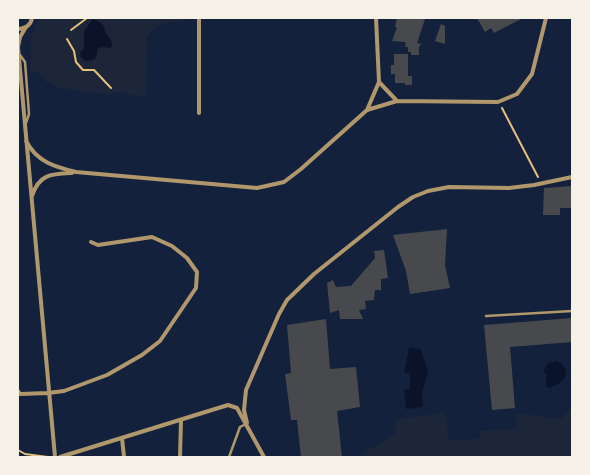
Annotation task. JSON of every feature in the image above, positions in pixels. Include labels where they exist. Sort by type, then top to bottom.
[{"type":"street","points":[[199,18],[199,113]]},
{"type":"street","points":[[26,142],[32,151],[42,160],[60,168],[76,172],[257,188],[284,182],[301,169],[367,110],[379,82],[376,18]]},
{"type":"street","points":[[367,110],[397,101],[498,102],[517,94],[532,74],[546,18]]},
{"type":"street","points":[[32,19],[20,37],[18,53],[55,457]]},
{"type":"street","points":[[18,30],[26,27]]},
{"type":"street","points":[[379,82],[397,101]]},
{"type":"street","points":[[31,199],[36,185],[46,176],[76,172]]},
{"type":"street","points":[[246,423],[244,410],[246,390],[279,314],[287,300],[314,274],[398,207],[413,197],[428,191],[449,187],[509,188],[572,177]]},
{"type":"street","points":[[18,391],[20,394],[64,391],[107,375],[142,355],[160,341],[196,288],[196,272],[186,258],[172,246],[152,236],[98,245],[91,242]]},
{"type":"street","points":[[60,457],[228,405],[237,408],[264,457]]},
{"type":"street","points":[[180,457],[181,420]]},
{"type":"street","points":[[122,438],[124,457]]},
{"type":"lane","points":[[486,316],[572,311]]},
{"type":"lane","points":[[229,457],[240,427],[246,423]]},
{"type":"path","points":[[71,30],[87,18]]},
{"type":"path","points":[[67,39],[74,51],[76,62],[83,70],[94,70],[111,88]]},
{"type":"path","points":[[498,102],[541,183]]},
{"type":"path","points":[[18,450],[25,454],[48,457]]},
{"type":"shaded area","points":[[40,18],[189,19],[164,24],[154,29],[150,33],[147,39],[146,96],[113,92],[111,94],[78,92],[79,90],[58,88],[49,82],[46,83],[41,74],[31,72],[32,38],[36,24]]},
{"type":"shaded area","points":[[93,19],[103,25],[105,32],[112,41],[112,45],[111,48],[103,47],[97,49],[97,55],[94,60],[85,61],[81,57],[80,52],[84,48],[84,31]]},
{"type":"shaded area","points":[[409,348],[421,349],[428,372],[422,393],[423,407],[406,409],[404,390],[410,389],[410,373],[404,373]]},
{"type":"shaded area","points":[[556,361],[562,364],[566,375],[561,382],[548,388],[546,386],[546,373],[543,373],[548,364]]},
{"type":"shaded area","points":[[572,407],[572,457],[357,457],[395,434],[396,419],[445,413],[449,441],[480,438],[480,431],[517,429],[516,413],[561,419]]},
{"type":"building","points":[[397,18],[425,19],[417,43],[421,44],[419,47],[419,55],[411,55],[411,52],[408,52],[408,47],[405,47],[406,42],[392,41],[397,27],[395,27]]},
{"type":"building","points":[[477,18],[523,18],[494,33],[491,28],[485,32]]},
{"type":"building","points":[[441,24],[445,26],[445,44],[435,41]]},
{"type":"building","points":[[394,54],[408,54],[408,76],[412,76],[412,85],[395,83],[395,74],[391,74],[391,65],[394,65]]},
{"type":"building","points":[[572,186],[572,208],[560,208],[560,215],[543,215],[544,188]]},
{"type":"building","points":[[447,229],[445,265],[450,288],[410,294],[406,271],[393,235]]},
{"type":"building","points":[[384,250],[388,278],[381,279],[381,290],[375,290],[374,300],[365,301],[366,309],[359,310],[363,319],[340,319],[339,310],[330,313],[327,283],[333,280],[336,287],[351,286],[375,258],[374,251]]},
{"type":"building","points":[[572,318],[572,342],[510,347],[515,408],[492,410],[484,325]]},
{"type":"building","points":[[326,319],[330,369],[356,367],[360,407],[337,411],[342,457],[301,457],[297,420],[291,420],[285,374],[291,373],[287,325]]}]
